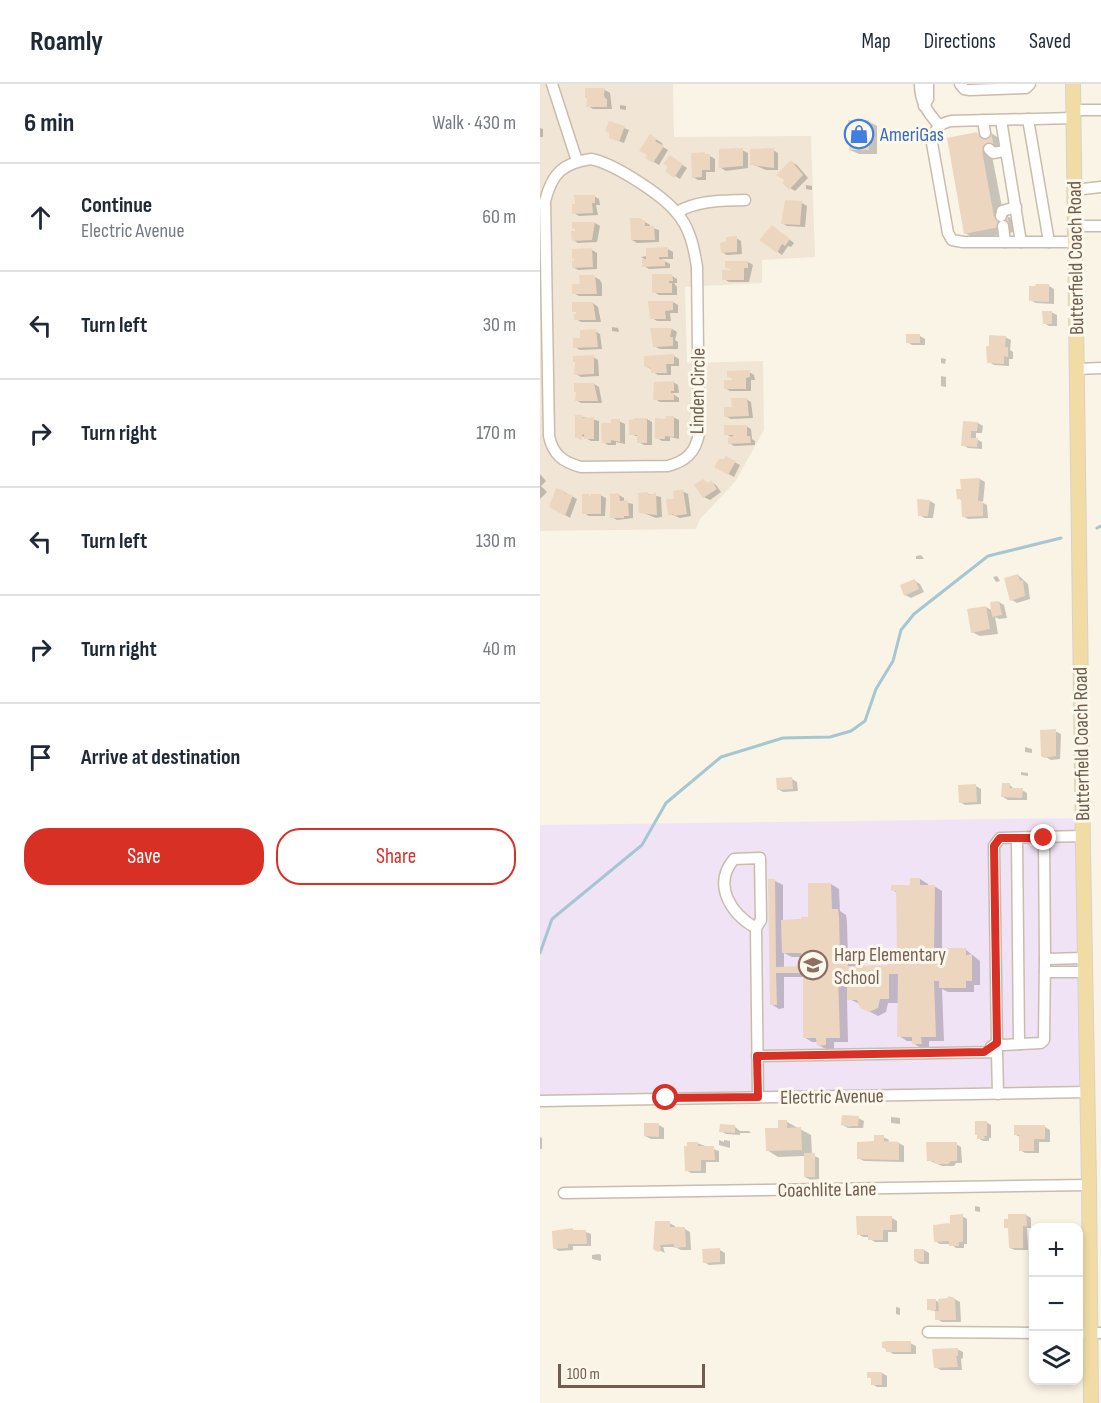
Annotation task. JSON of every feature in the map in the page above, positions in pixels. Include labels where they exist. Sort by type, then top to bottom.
[{"type":"main road","name":"Butterfield Coach Road","points":[[1073,84],[1091,1403]]},
{"type":"street","points":[[552,84],[577,161]]},
{"type":"street","points":[[920,84],[920,99],[939,125]]},
{"type":"street","points":[[924,106],[928,99],[928,84]]},
{"type":"street","points":[[960,84],[964,89],[970,90],[1026,88],[1030,84]]},
{"type":"street","points":[[1075,242],[963,242],[952,240],[949,236],[932,142],[939,125],[951,121],[1028,118],[1101,110]]},
{"type":"street","points":[[1028,118],[1049,242]]},
{"type":"street","points":[[983,120],[985,133]]},
{"type":"street","points":[[1000,120],[1021,242]]},
{"type":"street","points":[[989,149],[993,153],[1005,151]]},
{"type":"street","name":"Linden Circle","points":[[591,159],[603,161],[662,199],[677,212],[694,247],[697,267],[699,434],[696,446],[690,455],[668,466],[581,467],[569,464],[559,457],[552,447],[549,436],[545,201],[555,175],[565,166],[577,161],[591,159]]},
{"type":"street","points":[[1074,190],[1101,187]]},
{"type":"street","points":[[677,212],[704,201],[745,200]]},
{"type":"street","points":[[1005,242],[1002,211],[1016,207]]},
{"type":"street","points":[[1075,226],[1101,226]]},
{"type":"street","points":[[1077,369],[1101,368]]},
{"type":"street","points":[[997,1043],[994,846],[1000,838],[1083,836]]},
{"type":"street","points":[[1017,838],[1019,1044]]},
{"type":"street","points":[[997,1043],[1003,1045],[1041,1043],[1044,1040],[1044,838]]},
{"type":"street","points":[[756,928],[734,912],[728,901],[725,877],[728,867],[734,860],[760,858],[760,920],[756,928],[758,1097]]},
{"type":"street","points":[[1045,959],[1085,965]]},
{"type":"street","points":[[1045,972],[1085,965]]},
{"type":"street","points":[[984,1052],[997,1043]]},
{"type":"street","points":[[757,1056],[997,1052],[998,1094]]},
{"type":"street","name":"Electric Avenue","points":[[540,1101],[1088,1092]]},
{"type":"street","name":"Coachlite Lane","points":[[564,1193],[1089,1185]]},
{"type":"street","points":[[928,1332],[1029,1333]]},
{"type":"shaded area","points":[[540,84],[673,84],[674,137],[811,136],[815,257],[762,260],[762,283],[685,287],[687,363],[763,361],[764,430],[735,482],[700,519],[696,529],[540,531]]},
{"type":"shaded area","name":"Harp Elementary School","points":[[1082,818],[1088,1092],[540,1101],[540,825]]},
{"type":"building","points":[[585,88],[605,88],[607,107],[586,107]]},
{"type":"building","points":[[848,120],[869,120],[869,150],[849,150]]},
{"type":"building","points":[[609,121],[625,126],[619,142],[609,138],[609,133],[605,131]]},
{"type":"building","points":[[977,132],[978,134],[991,132],[994,148],[982,151],[994,217],[1007,214],[1009,225],[964,234],[947,138]]},
{"type":"building","points":[[650,134],[657,139],[655,141],[664,146],[653,163],[645,158],[647,155],[639,151]]},
{"type":"building","points":[[743,148],[743,166],[719,168],[719,149]]},
{"type":"building","points":[[774,148],[774,168],[750,165],[750,149]]},
{"type":"building","points":[[705,152],[705,154],[710,154],[710,170],[702,170],[702,177],[692,178],[691,153]]},
{"type":"building","points":[[670,155],[683,164],[674,178],[666,172],[667,166],[663,164]]},
{"type":"building","points":[[791,160],[803,175],[789,190],[782,183],[784,180],[776,175]]},
{"type":"building","points":[[574,195],[595,195],[595,203],[592,203],[593,213],[572,214],[572,204],[575,204]]},
{"type":"building","points":[[785,200],[802,201],[800,225],[781,224]]},
{"type":"building","points":[[630,218],[640,218],[640,220],[645,220],[645,226],[654,226],[655,240],[631,240]]},
{"type":"building","points":[[572,222],[595,222],[592,240],[572,241],[571,231],[575,229],[572,229]]},
{"type":"building","points":[[772,225],[790,239],[785,246],[782,244],[777,253],[759,240]]},
{"type":"building","points":[[737,236],[737,252],[721,253],[720,243],[726,241],[726,237]]},
{"type":"building","points":[[668,247],[668,257],[659,257],[665,260],[665,266],[642,267],[642,259],[646,259],[646,248]]},
{"type":"building","points":[[592,248],[593,267],[572,268],[574,258],[572,259],[572,249]]},
{"type":"building","points":[[725,261],[748,261],[748,268],[744,268],[744,280],[722,280],[722,270],[731,270],[725,267]]},
{"type":"building","points":[[652,274],[672,274],[673,281],[669,283],[672,283],[672,293],[652,293]]},
{"type":"building","points":[[579,275],[595,275],[597,294],[572,294],[572,284],[580,284]]},
{"type":"building","points":[[1049,284],[1049,302],[1029,301],[1029,286]]},
{"type":"building","points":[[648,301],[673,301],[673,310],[665,311],[666,319],[650,319]]},
{"type":"building","points":[[572,302],[593,302],[596,320],[574,320],[576,312],[572,312]]},
{"type":"building","points":[[1042,311],[1052,311],[1052,324],[1043,324]]},
{"type":"building","points":[[650,328],[672,328],[670,337],[673,337],[673,346],[653,347]]},
{"type":"building","points":[[596,329],[598,347],[573,348],[573,338],[580,338],[580,330]]},
{"type":"building","points":[[906,334],[920,334],[920,343],[906,343]]},
{"type":"building","points":[[989,335],[1006,336],[1005,347],[1008,347],[1008,357],[1004,356],[1004,364],[987,363],[986,346],[989,346]]},
{"type":"building","points":[[674,354],[674,364],[666,364],[667,373],[651,373],[651,368],[644,367],[644,356]]},
{"type":"building","points":[[594,355],[594,374],[574,375],[573,356]]},
{"type":"building","points":[[750,370],[750,377],[746,378],[746,389],[724,389],[724,380],[732,380],[727,377],[727,371]]},
{"type":"building","points":[[674,381],[674,391],[671,393],[674,393],[674,400],[653,400],[654,382]]},
{"type":"building","points":[[574,383],[594,383],[598,401],[575,401]]},
{"type":"building","points":[[731,398],[747,398],[749,416],[724,417],[724,407],[732,407]]},
{"type":"building","points":[[575,415],[583,415],[583,418],[594,417],[594,439],[584,439],[584,434],[582,438],[575,438]]},
{"type":"building","points":[[666,416],[674,416],[674,437],[665,436],[665,439],[655,439],[655,418],[666,419]]},
{"type":"building","points":[[647,418],[647,443],[637,443],[637,435],[629,435],[629,420]]},
{"type":"building","points":[[611,419],[620,419],[620,442],[611,440],[611,443],[602,443],[601,423],[611,423]]},
{"type":"building","points":[[963,421],[978,422],[977,431],[971,431],[971,438],[978,438],[977,447],[961,446]]},
{"type":"building","points":[[724,425],[747,425],[747,436],[750,436],[751,443],[728,444],[728,438],[733,435],[724,435]]},
{"type":"building","points":[[726,456],[736,461],[728,475],[714,467],[719,459],[724,459]]},
{"type":"building","points":[[980,478],[978,501],[983,501],[983,516],[962,517],[961,499],[957,499],[956,489],[961,489],[960,479]]},
{"type":"building","points":[[703,479],[708,483],[711,480],[717,489],[703,498],[694,485]]},
{"type":"building","points":[[556,488],[573,495],[565,516],[549,507]]},
{"type":"building","points":[[683,489],[687,514],[668,515],[666,499],[674,499],[673,491]]},
{"type":"building","points":[[648,492],[648,495],[656,493],[657,515],[639,513],[638,493]]},
{"type":"building","points":[[619,493],[620,501],[628,500],[629,516],[610,518],[610,494]]},
{"type":"building","points":[[582,494],[589,494],[589,497],[591,494],[601,494],[601,514],[582,514]]},
{"type":"building","points":[[917,499],[930,500],[928,516],[918,516]]},
{"type":"building","points":[[1018,574],[1020,581],[1023,580],[1025,596],[1010,601],[1004,578]]},
{"type":"building","points":[[915,579],[919,589],[904,596],[900,585]]},
{"type":"building","points":[[999,601],[1002,615],[992,617],[990,602]]},
{"type":"building","points":[[986,606],[990,629],[971,633],[967,609]]},
{"type":"building","points":[[1056,729],[1056,756],[1044,758],[1041,756],[1040,730]]},
{"type":"building","points":[[792,777],[793,789],[777,790],[776,778]]},
{"type":"building","points":[[1002,783],[1010,783],[1010,788],[1023,788],[1022,798],[1001,797]]},
{"type":"building","points":[[976,784],[977,802],[959,803],[958,785]]},
{"type":"building","points":[[910,878],[920,878],[920,885],[935,885],[934,955],[938,955],[938,948],[966,948],[966,955],[972,954],[972,981],[966,981],[966,988],[939,988],[939,981],[934,981],[936,1037],[921,1037],[922,1044],[912,1044],[912,1037],[897,1037],[898,974],[889,974],[889,999],[880,999],[878,1008],[869,1012],[860,1008],[857,1000],[847,1000],[847,974],[838,974],[840,1038],[826,1038],[826,1045],[817,1046],[816,1038],[803,1038],[802,973],[776,973],[777,1005],[770,1005],[768,879],[775,879],[776,967],[801,966],[803,963],[801,953],[782,953],[781,920],[808,917],[808,883],[831,883],[832,909],[838,909],[839,917],[840,956],[837,958],[848,958],[848,966],[888,965],[888,958],[897,958],[896,891],[891,891],[891,885],[910,885]]},
{"type":"building","points":[[842,1115],[859,1116],[858,1126],[841,1125]]},
{"type":"building","points":[[778,1120],[787,1120],[787,1128],[801,1127],[802,1150],[766,1151],[765,1128],[778,1128]]},
{"type":"building","points":[[975,1121],[987,1121],[985,1139],[977,1139]]},
{"type":"building","points":[[644,1123],[659,1123],[659,1137],[644,1136]]},
{"type":"building","points":[[720,1124],[735,1125],[735,1133],[719,1132]]},
{"type":"building","points":[[1014,1125],[1045,1125],[1045,1139],[1034,1139],[1034,1151],[1019,1151],[1019,1135],[1014,1135]]},
{"type":"building","points":[[874,1135],[884,1135],[884,1141],[899,1142],[899,1160],[857,1159],[857,1142],[874,1141]]},
{"type":"building","points":[[687,1142],[698,1142],[698,1146],[714,1146],[715,1160],[701,1160],[701,1171],[685,1171],[684,1146],[687,1146]]},
{"type":"building","points":[[926,1142],[957,1142],[957,1161],[936,1164],[933,1161],[927,1161]]},
{"type":"building","points":[[804,1153],[815,1153],[815,1177],[804,1177]]},
{"type":"building","points":[[963,1214],[963,1242],[959,1242],[959,1246],[949,1246],[949,1241],[934,1242],[933,1225],[949,1223],[950,1225],[950,1215]]},
{"type":"building","points":[[1008,1214],[1026,1214],[1027,1226],[1023,1226],[1023,1248],[1009,1248],[1008,1228],[1004,1228],[1004,1219],[1008,1219]]},
{"type":"building","points":[[856,1216],[892,1216],[892,1230],[883,1230],[883,1240],[868,1240],[868,1235],[857,1235]]},
{"type":"building","points":[[655,1221],[670,1221],[670,1227],[685,1227],[686,1247],[674,1248],[674,1244],[660,1245],[659,1252],[653,1249]]},
{"type":"building","points":[[573,1228],[573,1230],[586,1230],[587,1244],[568,1244],[568,1248],[553,1249],[552,1231]]},
{"type":"building","points":[[720,1248],[720,1262],[703,1263],[702,1249]]},
{"type":"building","points":[[914,1249],[924,1249],[924,1262],[914,1261]]},
{"type":"building","points":[[948,1296],[955,1298],[956,1320],[935,1320],[935,1311],[939,1311],[938,1299],[948,1298]]},
{"type":"building","points":[[927,1299],[936,1299],[936,1310],[927,1310]]},
{"type":"building","points":[[911,1341],[911,1352],[886,1352],[886,1348],[882,1348],[882,1342]]},
{"type":"building","points":[[958,1348],[958,1356],[956,1356],[958,1367],[934,1368],[932,1349]]},
{"type":"building","points":[[867,1372],[882,1372],[882,1385],[871,1385],[871,1378],[867,1378]]},
{"type":"waterway","points":[[1097,528],[1101,526]]},
{"type":"waterway","points":[[540,953],[552,919],[642,845],[666,803],[721,757],[783,738],[830,737],[851,731],[865,721],[876,689],[893,661],[901,630],[914,614],[988,556],[1061,538]]},
{"type":"place","name":"AmeriGas","points":[[859,134]]},
{"type":"place","name":"Harp Elementary School","points":[[813,965]]},
{"type":"route","points":[[666,1098],[758,1097],[757,1056],[984,1052],[997,1043],[994,846],[1000,838],[1044,838]]}]
